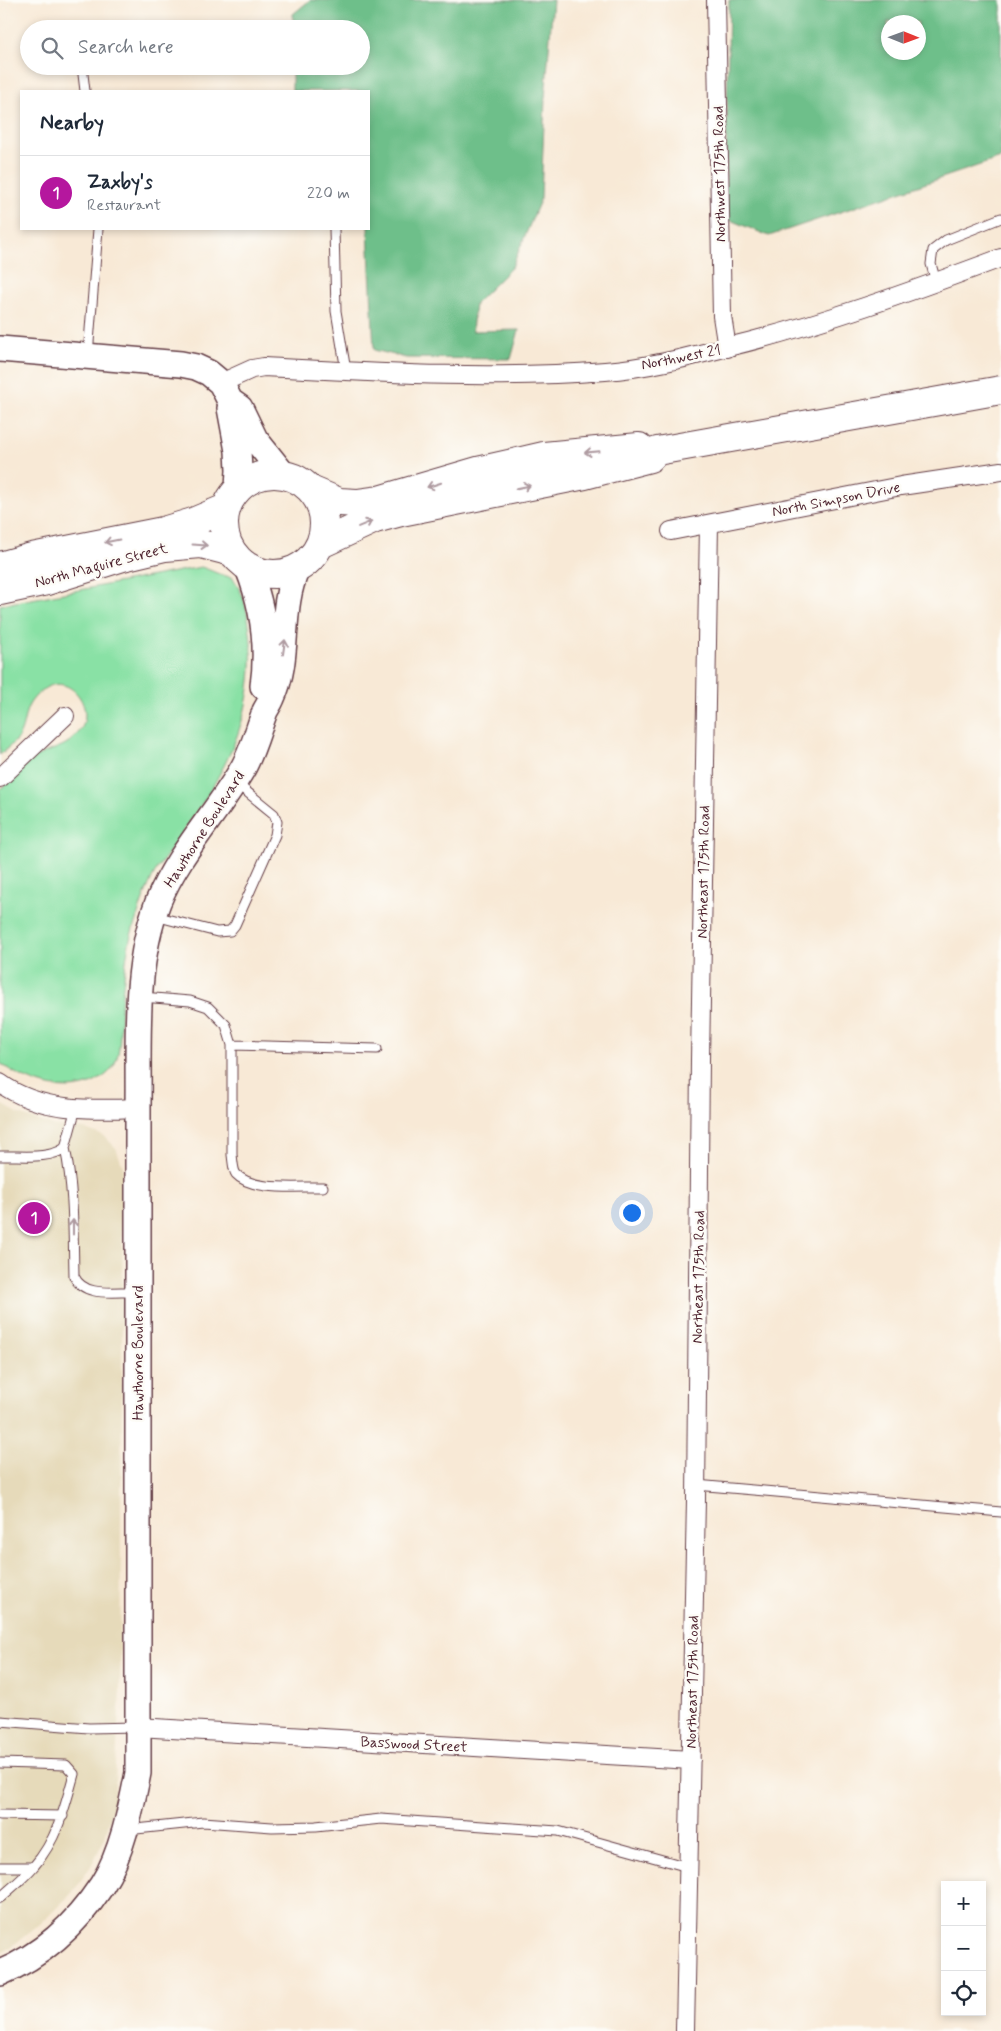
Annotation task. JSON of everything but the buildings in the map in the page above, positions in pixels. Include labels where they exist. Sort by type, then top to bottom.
[{"type":"main road","points":[[313,491],[322,510],[324,522],[321,544],[314,554],[297,569],[283,573],[270,574],[240,560],[225,532],[224,521],[232,498],[258,478],[283,474],[296,478],[313,491],[339,502],[357,504],[379,500],[478,471],[544,456],[646,446],[657,451],[1001,390]]},
{"type":"main road","points":[[321,544],[375,519],[401,512],[585,475],[650,458],[657,451]]},
{"type":"main road","name":"North Maguire Street","points":[[0,566],[32,557],[163,531],[193,522],[232,498]]},
{"type":"main road","name":"North Maguire Street","points":[[0,590],[47,581],[123,557],[165,547],[201,544],[240,560]]},
{"type":"street","name":"Northwest 175th Road","points":[[716,0],[722,316],[727,348]]},
{"type":"street","name":"Northwest 21","points":[[226,392],[252,368],[264,367],[459,376],[606,371],[676,360],[769,338],[828,320],[1001,258]]},
{"type":"street","points":[[0,349],[181,364],[196,367],[210,373],[240,408],[255,440],[283,474]]},
{"type":"street","points":[[226,392],[238,451],[239,470],[232,498]]},
{"type":"street","name":"North Simpson Drive","points":[[671,532],[901,486],[1001,471]]},
{"type":"street","name":"Northeast 175th Road","points":[[685,2031],[696,1485],[700,1050],[709,524]]},
{"type":"street","name":"Hawthorne Boulevard","points":[[240,560],[257,591],[265,632],[265,676],[262,696],[265,710]]},
{"type":"street","name":"Hawthorne Boulevard","points":[[0,1973],[43,1950],[71,1924],[103,1884],[119,1847],[138,1773],[138,1108],[140,997],[145,946],[159,901],[176,867],[243,768],[257,736],[265,710],[273,698],[285,643],[289,596],[297,569]]},
{"type":"street","points":[[0,778],[65,716]]},
{"type":"street","points":[[0,1083],[10,1091],[35,1100],[76,1108],[102,1110],[138,1108]]},
{"type":"street","name":"Basswood Street","points":[[138,1727],[691,1760]]},
{"type":"lane","points":[[83,75],[85,90]]},
{"type":"lane","points":[[936,282],[931,264],[933,250],[946,240],[1001,218]]},
{"type":"lane","points":[[88,355],[98,230]]},
{"type":"lane","points":[[334,230],[336,312],[346,371]]},
{"type":"lane","points":[[154,916],[217,932],[230,931],[234,925],[272,842],[277,822],[274,814],[234,781]]},
{"type":"lane","points":[[140,997],[190,1001],[208,1007],[226,1024],[232,1045],[232,1155],[235,1173],[245,1181],[259,1185],[323,1187]]},
{"type":"lane","points":[[232,1045],[377,1048]]},
{"type":"lane","points":[[76,1108],[65,1148],[73,1207],[74,1276],[77,1283],[90,1291],[138,1292]]},
{"type":"lane","points":[[0,1156],[45,1155],[60,1152],[65,1148]]},
{"type":"lane","points":[[696,1485],[1001,1512]]},
{"type":"lane","points":[[0,1721],[89,1728],[138,1727]]},
{"type":"lane","points":[[0,1763],[66,1765],[74,1774],[63,1816],[46,1850],[33,1867],[0,1898]]},
{"type":"lane","points":[[0,1815],[63,1816]]},
{"type":"lane","points":[[124,1830],[204,1822],[272,1827],[316,1826],[381,1819],[558,1830],[688,1866]]},
{"type":"lane","points":[[0,1866],[33,1867]]},
{"type":"shaded area","points":[[0,1103],[19,1114],[53,1126],[85,1129],[104,1136],[116,1148],[123,1167],[120,1690],[114,1802],[105,1838],[91,1866],[72,1893],[40,1924],[7,1950],[0,1953]]},
{"type":"green space","points":[[310,0],[553,0],[545,98],[541,198],[512,267],[475,304],[472,331],[519,330],[511,359],[406,358],[374,350],[368,230],[370,230],[370,90],[292,90],[292,75],[370,75],[370,20],[293,20],[293,14]]},
{"type":"green space","points":[[729,0],[1001,0],[1001,158],[769,236],[725,218]]},
{"type":"green space","points":[[201,567],[232,577],[244,600],[249,623],[251,668],[249,690],[238,734],[214,785],[148,886],[131,934],[127,954],[121,1004],[119,1050],[113,1067],[96,1082],[82,1086],[68,1088],[53,1087],[39,1083],[25,1078],[0,1063],[0,790],[32,759],[70,741],[79,732],[84,723],[85,713],[77,694],[70,688],[61,684],[50,686],[40,692],[30,703],[19,736],[0,755],[0,605]]},
{"type":"place","name":"Zaxby's","points":[[34,1218]]}]
